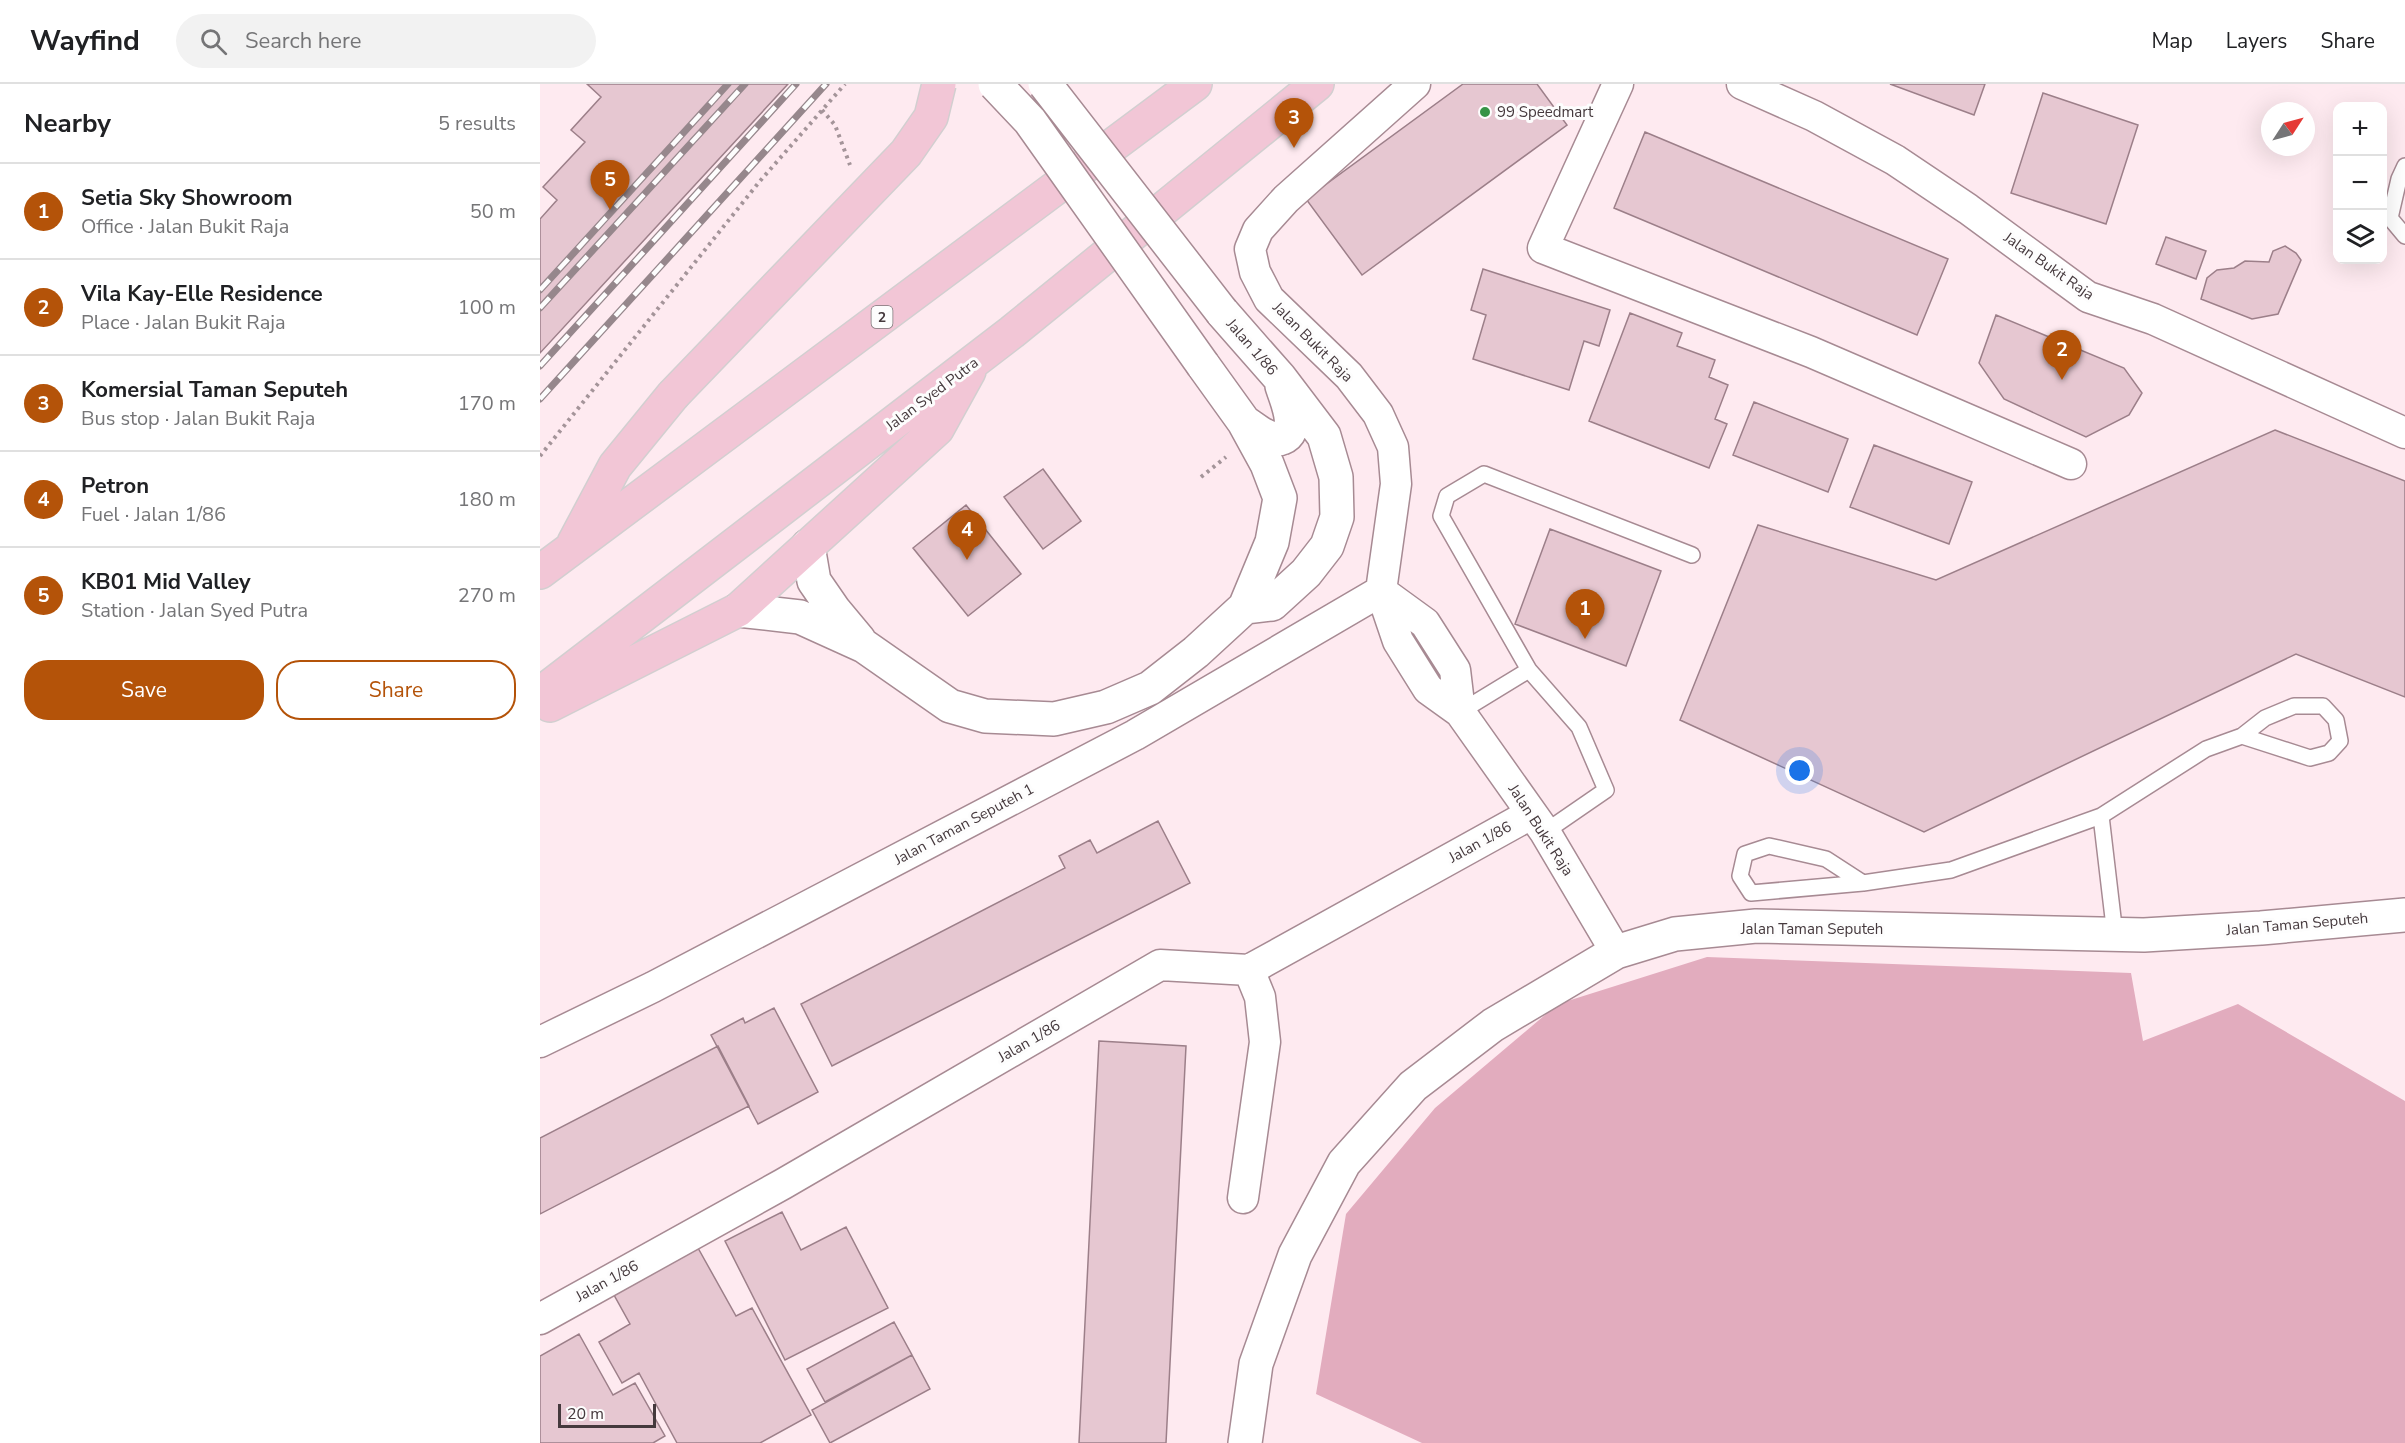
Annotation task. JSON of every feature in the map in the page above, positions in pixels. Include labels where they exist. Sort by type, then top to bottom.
[{"type":"main road","points":[[570,550],[615,466],[674,395],[906,153],[931,117],[939,84]]},
{"type":"main road","name":"2","points":[[540,572],[1195,84]]},
{"type":"main road","name":"Jalan Syed Putra","points":[[540,694],[974,361],[1317,84]]},
{"type":"main road","points":[[540,710],[738,609],[937,429],[974,361]]},
{"type":"street","points":[[738,609],[800,617],[864,646],[950,706],[985,716],[1054,719],[1106,707],[1150,688],[1196,652],[1245,607],[1272,542],[1280,498],[1267,464],[1244,422],[1030,121],[995,84]]},
{"type":"street","name":"Jalan 1/86","points":[[1045,84],[1222,312],[1280,378],[1324,436],[1336,477],[1337,517],[1327,546],[1291,588],[1272,604],[1245,607]]},
{"type":"street","name":"Jalan Bukit Raja","points":[[1415,84],[1286,199],[1257,230],[1250,249],[1255,272],[1269,299],[1349,376],[1378,414],[1393,447],[1396,484],[1381,591],[1425,623],[1455,670],[1460,712],[1538,823],[1616,952]]},
{"type":"street","points":[[1618,84],[1543,248],[1811,352],[2071,464]]},
{"type":"street","name":"Jalan Bukit Raja","points":[[1742,84],[1814,116],[1895,160],[1968,209],[2088,297],[2153,320],[2405,433]]},
{"type":"street","points":[[1244,422],[1269,438],[1279,440],[1287,436],[1292,420],[1280,378]]},
{"type":"street","points":[[808,546],[814,581],[834,610],[864,646]]},
{"type":"street","name":"Jalan Taman Seputeh 1","points":[[540,1042],[653,987],[1135,735],[1381,591]]},
{"type":"street","name":"Jalan 1/86","points":[[540,1319],[783,1184],[1160,965],[1249,970],[1538,823]]},
{"type":"street","name":"Jalan Taman Seputeh","points":[[1245,1443],[1256,1364],[1295,1255],[1344,1163],[1413,1086],[1493,1025],[1616,952],[1675,933],[1756,926],[2115,935],[2191,933],[2405,915]]},
{"type":"street","points":[[1243,1198],[1266,1042],[1260,997],[1249,970]]},
{"type":"lane","points":[[2405,166],[2399,179],[2390,218],[2405,236]]},
{"type":"lane","points":[[1538,823],[1606,790],[1580,727],[1529,669],[1441,516],[1447,496],[1484,474],[1692,555]]},
{"type":"lane","points":[[1460,712],[1529,669]]},
{"type":"lane","points":[[1863,883],[1826,859],[1768,846],[1744,854],[1740,876],[1751,893],[1863,883],[1952,870],[2101,816],[2206,749],[2241,736],[2265,718],[2294,706],[2323,706],[2336,720],[2340,741],[2329,753],[2310,758],[2241,736]]},
{"type":"lane","points":[[2101,816],[2115,935]]},
{"type":"path","points":[[540,456],[760,181],[845,84]]},
{"type":"path","points":[[1201,477],[1232,453]]},
{"type":"shaded area","points":[[1707,957],[2131,973],[2143,1041],[2238,1004],[2405,1101],[2405,1443],[1422,1443],[1316,1394],[1346,1214],[1435,1108],[1558,1004]]},
{"type":"building","points":[[587,84],[788,84],[540,353],[540,219],[557,200],[543,187],[585,142],[571,130],[601,97]]},
{"type":"building","points":[[1463,84],[1537,84],[1567,125],[1362,275],[1306,199]]},
{"type":"building","points":[[1890,84],[1985,84],[1974,115]]},
{"type":"building","points":[[2043,93],[2138,125],[2106,224],[2011,193]]},
{"type":"building","points":[[1645,132],[1948,259],[1917,335],[1614,208]]},
{"type":"building","points":[[2166,237],[2206,251],[2196,279],[2156,264]]},
{"type":"building","points":[[2285,246],[2296,253],[2301,260],[2278,314],[2252,319],[2201,299],[2207,278],[2217,270],[2234,268],[2245,261],[2269,262],[2273,251]]},
{"type":"building","points":[[1483,269],[1610,310],[1599,346],[1584,341],[1569,390],[1473,359],[1486,315],[1471,310]]},
{"type":"building","points":[[1630,313],[1682,333],[1677,346],[1715,360],[1709,377],[1728,385],[1715,419],[1727,424],[1709,468],[1589,421]]},
{"type":"building","points":[[1996,315],[2124,368],[2142,393],[2129,415],[2086,437],[2004,399],[1979,363]]},
{"type":"building","points":[[1754,402],[1848,439],[1828,492],[1733,455]]},
{"type":"building","points":[[2275,430],[2405,481],[2405,697],[2296,654],[1924,832],[1680,720],[1758,525],[1936,580]]},
{"type":"building","points":[[1874,445],[1972,482],[1949,544],[1850,507]]},
{"type":"building","points":[[1043,469],[1081,521],[1043,549],[1004,497]]},
{"type":"building","points":[[966,505],[1021,574],[968,616],[913,548]]},
{"type":"building","points":[[1550,529],[1661,571],[1626,666],[1515,624]]},
{"type":"building","points":[[1158,821],[1190,883],[832,1066],[801,1004],[1065,868],[1059,856],[1090,840],[1097,853]]},
{"type":"building","points":[[774,1008],[818,1092],[758,1124],[711,1035],[743,1018],[745,1023]]},
{"type":"building","points":[[1099,1041],[1186,1046],[1166,1443],[1079,1443]]},
{"type":"building","points":[[718,1046],[749,1106],[540,1214],[540,1138]]},
{"type":"building","points":[[782,1212],[801,1250],[846,1227],[888,1308],[785,1360],[725,1241]]},
{"type":"building","points":[[698,1248],[736,1316],[752,1308],[811,1415],[760,1443],[677,1443],[639,1373],[622,1383],[599,1342],[630,1324],[614,1295]]},
{"type":"building","points":[[894,1322],[912,1355],[825,1402],[807,1369]]},
{"type":"building","points":[[579,1334],[613,1395],[635,1383],[665,1436],[653,1443],[540,1443],[540,1356]]},
{"type":"building","points":[[912,1355],[930,1389],[830,1443],[812,1410]]},
{"type":"railway","points":[[540,290],[728,84]]},
{"type":"railway","points":[[540,308],[745,84]]},
{"type":"railway","points":[[540,366],[796,84]]},
{"type":"railway","points":[[540,399],[826,84]]},
{"type":"place","name":"99 Speedmart","points":[[1485,112]]},
{"type":"place","name":"Komersial Taman Seputeh","points":[[1294,148]]},
{"type":"place","name":"KB01 Mid Valley","points":[[610,210]]},
{"type":"place","name":"Vila Kay-Elle Residence","points":[[2062,380]]},
{"type":"place","name":"Petron","points":[[967,560]]},
{"type":"place","name":"Setia Sky Showroom","points":[[1585,639]]}]
